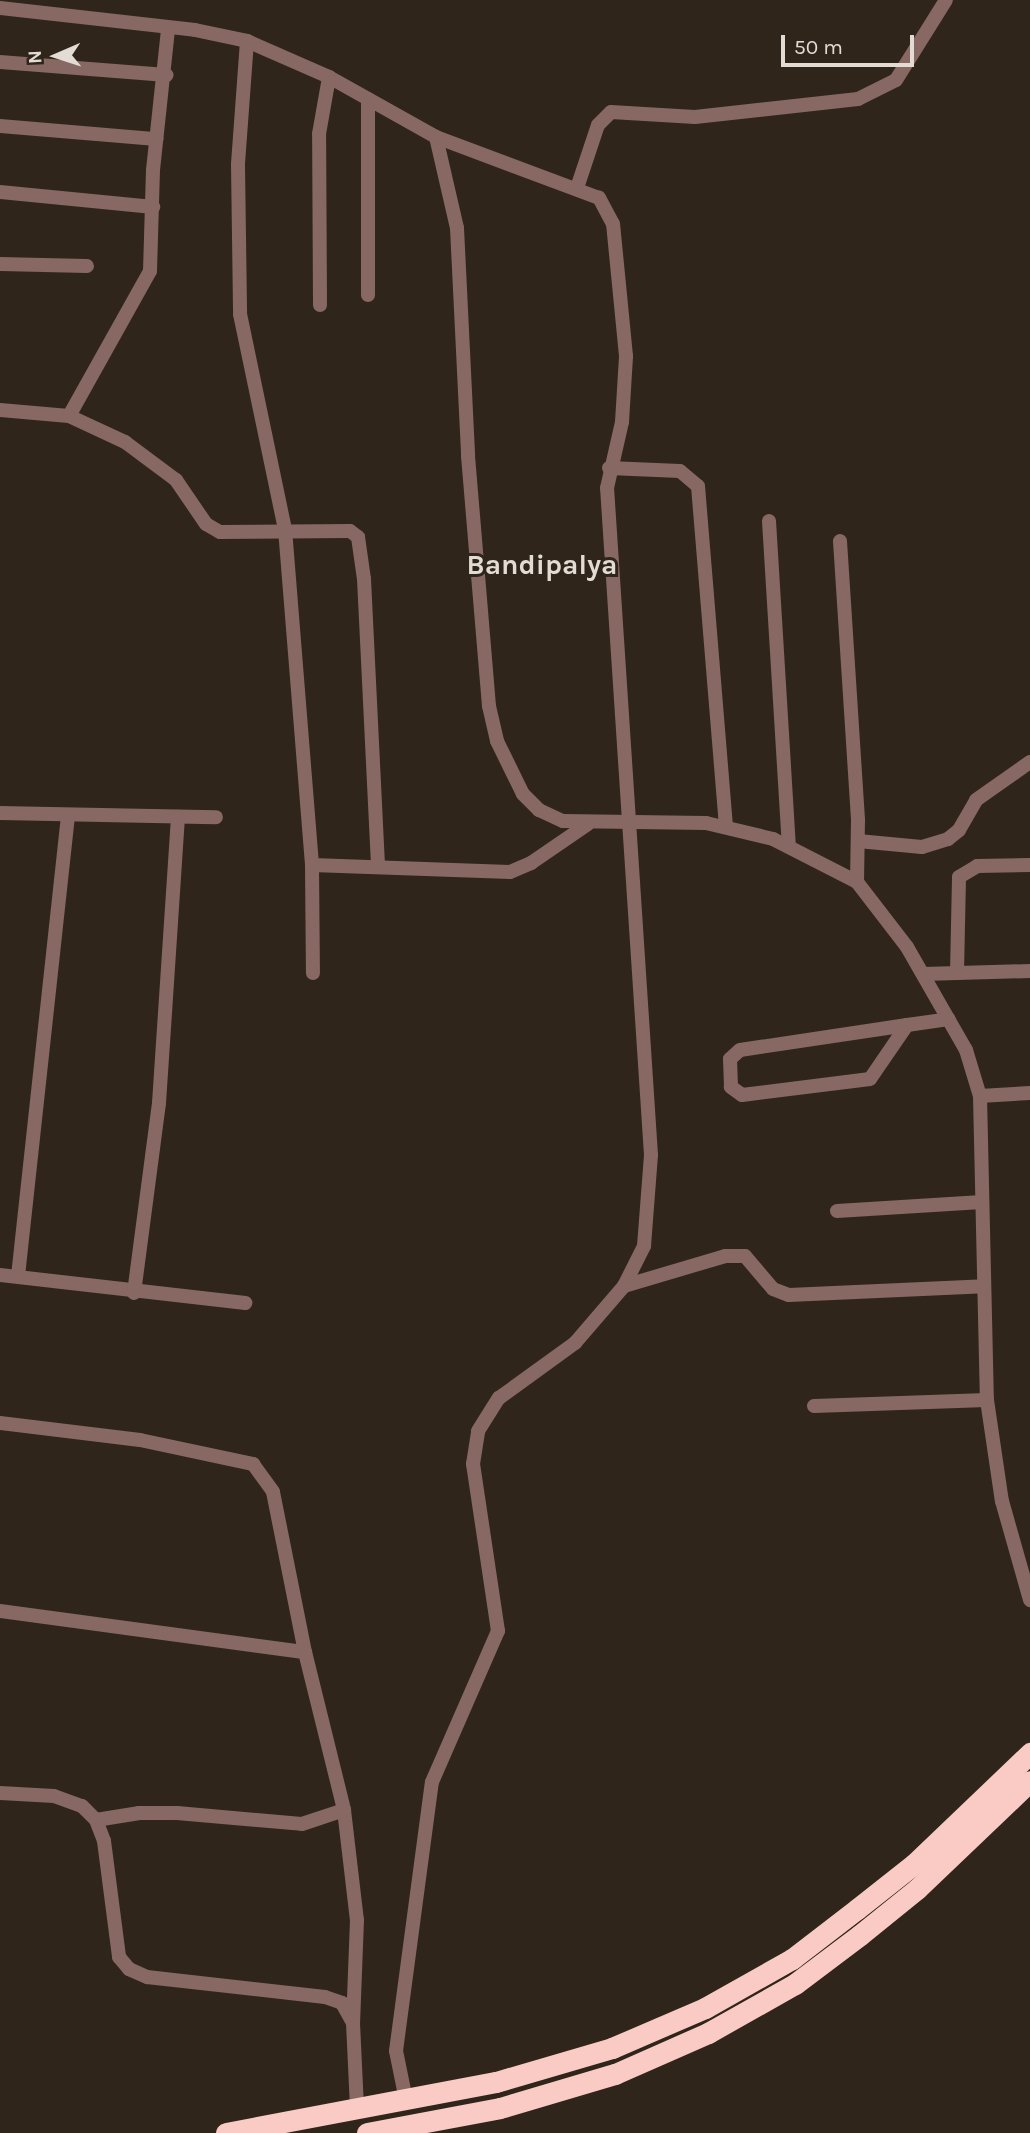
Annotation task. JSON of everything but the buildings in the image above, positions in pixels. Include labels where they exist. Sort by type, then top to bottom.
[{"type":"highway","points":[[226,2133],[496,2082],[612,2048],[705,2008],[792,1959],[848,1917],[915,1864],[1030,1753]]},
{"type":"highway","points":[[367,2133],[512,2104],[615,2074],[708,2033],[795,1984],[860,1935],[917,1889],[1030,1781]]},
{"type":"street","points":[[577,188],[598,125],[611,112],[695,117],[858,99],[895,80],[946,0]]},
{"type":"street","points":[[0,8],[247,41],[329,77],[436,137],[598,198],[607,208],[618,251],[626,356],[622,422],[609,468],[607,488],[632,822],[651,1155],[644,1246],[624,1286],[575,1343],[499,1398],[478,1431],[473,1464],[498,1631],[432,1782],[396,2051],[406,2100]]},
{"type":"street","points":[[69,416],[150,271],[156,139],[166,75],[168,30]]},
{"type":"street","points":[[247,41],[238,165],[240,314],[285,529],[312,865],[313,973]]},
{"type":"street","points":[[0,62],[166,75]]},
{"type":"street","points":[[320,305],[319,134],[329,77]]},
{"type":"street","points":[[368,99],[368,295]]},
{"type":"street","points":[[0,126],[156,139]]},
{"type":"street","points":[[436,137],[457,228],[468,456],[489,706],[497,741],[523,794],[539,810],[563,821],[588,824],[632,822],[726,826],[789,845],[857,882],[923,974],[950,1019],[981,1096],[987,1400],[1002,1501],[1030,1600]]},
{"type":"street","points":[[0,192],[153,207]]},
{"type":"street","points":[[0,264],[87,266]]},
{"type":"street","points":[[0,410],[69,416],[125,442],[162,468],[212,529],[349,531],[360,543],[378,867]]},
{"type":"street","points":[[609,468],[680,471],[698,486],[726,826]]},
{"type":"street","points":[[769,521],[789,845]]},
{"type":"street","points":[[840,541],[846,589],[858,841],[857,882]]},
{"type":"street","points":[[858,841],[922,847],[948,839],[959,830],[976,800],[1030,762]]},
{"type":"street","points":[[0,813],[68,817],[216,817]]},
{"type":"street","points":[[18,1276],[68,817]]},
{"type":"street","points":[[134,1293],[159,1102],[178,817]]},
{"type":"street","points":[[312,865],[510,872],[531,863],[588,824]]},
{"type":"street","points":[[957,973],[959,877],[977,866],[1030,865]]},
{"type":"street","points":[[923,974],[1030,971]]},
{"type":"street","points":[[907,1025],[870,1079],[742,1095],[731,1087],[730,1059],[740,1050],[907,1025],[950,1019]]},
{"type":"street","points":[[981,1096],[1030,1093]]},
{"type":"street","points":[[836,1211],[982,1202]]},
{"type":"street","points":[[624,1286],[725,1256],[744,1256],[774,1289],[789,1295],[984,1286]]},
{"type":"street","points":[[0,1275],[134,1293],[245,1303]]},
{"type":"street","points":[[814,1406],[987,1400]]},
{"type":"street","points":[[0,1423],[140,1440],[254,1464],[273,1492],[305,1652],[344,1810],[357,1920],[353,2023],[357,2109]]},
{"type":"street","points":[[0,1611],[305,1652]]},
{"type":"street","points":[[0,1793],[54,1796],[82,1806],[96,1820],[104,1842],[119,1957],[129,1969],[147,1977],[325,1997],[342,2003],[353,2023]]},
{"type":"street","points":[[96,1820],[152,1813],[302,1824],[344,1810]]},
{"type":"district","name":"Bandipalya","points":[[542,565]]}]
